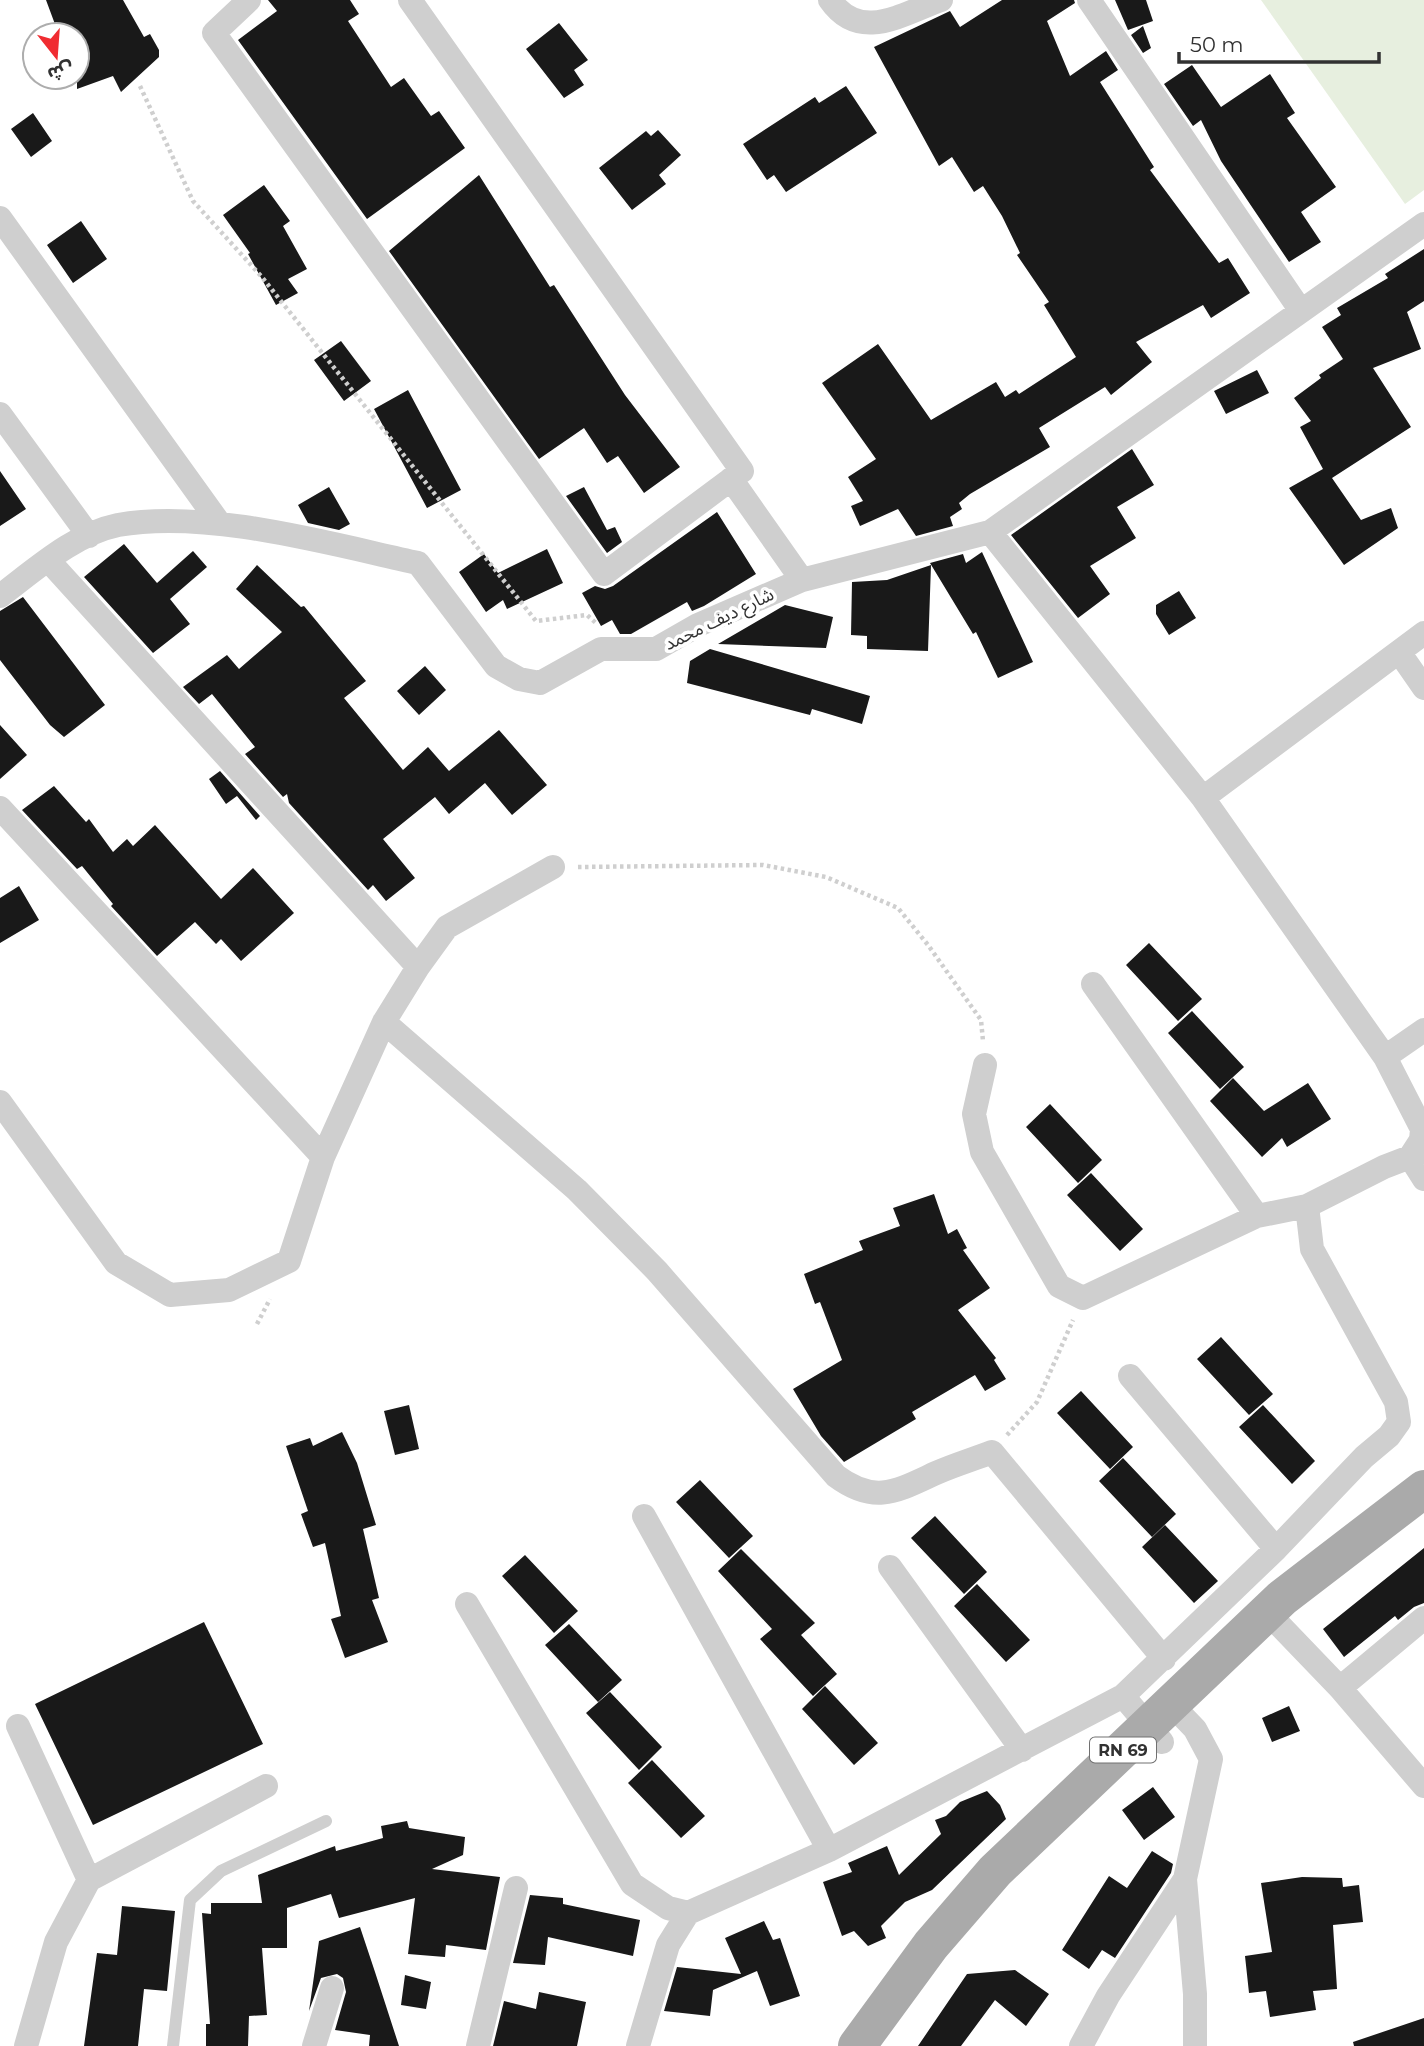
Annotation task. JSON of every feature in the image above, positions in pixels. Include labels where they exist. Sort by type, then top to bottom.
[{"type":"main road","name":"RN 69","points":[[1277,1621],[1282,1598],[1424,1489]]},
{"type":"main road","name":"RN 69","points":[[857,2046],[931,1945],[995,1871],[1167,1723],[1277,1621],[1300,1613],[1424,1518]]},
{"type":"main road","name":"RN 69","points":[[887,2046],[948,1959],[1014,1884],[1167,1723]]},
{"type":"street","points":[[249,0],[214,33],[604,574],[742,471],[410,0]]},
{"type":"street","points":[[830,0],[853,21],[872,25],[941,0]]},
{"type":"street","points":[[1089,0],[1301,311]]},
{"type":"street","points":[[0,218],[220,524]]},
{"type":"street","points":[[1424,224],[990,532],[1203,798],[1385,1057],[1418,1111],[1422,1129],[1417,1155],[1424,1179]]},
{"type":"street","points":[[0,414],[89,536]]},
{"type":"street","points":[[731,479],[802,580]]},
{"type":"street","name":"شارع ديف محمد","points":[[0,596],[48,560],[89,536],[117,526],[220,524],[418,563],[496,666],[519,679],[540,682],[601,649],[656,649],[698,625],[802,580],[990,532]]},
{"type":"street","points":[[48,560],[418,967]]},
{"type":"street","points":[[1203,798],[1424,633]]},
{"type":"street","points":[[1399,652],[1424,688]]},
{"type":"street","points":[[0,808],[323,1157]]},
{"type":"street","points":[[0,1102],[116,1263],[170,1295],[229,1290],[289,1261],[323,1157],[384,1023],[447,926],[552,867]]},
{"type":"street","points":[[1093,984],[1257,1216]]},
{"type":"street","points":[[384,1023],[577,1190],[657,1271],[836,1476],[854,1489],[880,1494],[907,1489],[992,1451],[1164,1659]]},
{"type":"street","points":[[1385,1057],[1424,1030]]},
{"type":"street","points":[[985,1065],[974,1114],[982,1152],[1059,1286],[1083,1298],[1257,1216],[1307,1206],[1417,1155]]},
{"type":"street","points":[[638,2046],[668,1945],[688,1913],[830,1850],[1123,1696],[1276,1549],[1364,1457],[1389,1436],[1399,1422],[1396,1402],[1312,1250],[1307,1206]]},
{"type":"street","points":[[1130,1376],[1276,1549]]},
{"type":"street","points":[[644,1516],[830,1850]]},
{"type":"street","points":[[890,1567],[1021,1750]]},
{"type":"street","points":[[467,1604],[632,1884],[668,1908],[688,1913]]},
{"type":"street","points":[[1340,1688],[1424,1618]]},
{"type":"street","points":[[1277,1621],[1340,1688],[1424,1786]]},
{"type":"street","points":[[1123,1696],[1205,1742],[1211,1759],[1185,1880],[1195,1994],[1195,2046]]},
{"type":"street","points":[[18,1726],[89,1880]]},
{"type":"street","points":[[26,2046],[56,1942],[89,1880],[266,1786]]},
{"type":"street","points":[[1082,2046],[1108,1996],[1185,1880]]},
{"type":"street","points":[[478,2046],[516,1888]]},
{"type":"street","points":[[314,2046],[332,1988]]},
{"type":"lane","points":[[173,2046],[190,1900],[221,1871],[326,1821]]},
{"type":"path","points":[[140,86],[193,201],[261,276],[536,621],[587,615],[629,649]]},
{"type":"path","points":[[552,867],[763,865],[826,877],[898,908],[929,945],[981,1020],[985,1065]]},
{"type":"path","points":[[992,1451],[1037,1402],[1083,1298]]},
{"type":"green space","points":[[1261,0],[1424,0],[1424,190],[1405,204]]},
{"type":"building","points":[[46,0],[123,0],[144,37],[150,34],[159,50],[159,57],[121,92],[113,76],[91,84],[91,21],[54,21]]},
{"type":"building","points":[[268,0],[350,0],[359,14],[348,21],[391,87],[404,78],[431,116],[439,111],[465,148],[367,219],[238,40],[277,11]]},
{"type":"building","points":[[1002,0],[1074,0],[1075,3],[1047,21],[1070,76],[1106,51],[1118,70],[1100,82],[1154,167],[1150,170],[1219,263],[1228,258],[1250,293],[1211,318],[1203,305],[1136,342],[1152,362],[1111,395],[1105,387],[1039,428],[1050,447],[970,494],[959,503],[962,509],[950,517],[953,526],[916,536],[898,509],[860,526],[851,506],[863,501],[848,477],[876,459],[822,383],[878,344],[931,420],[996,382],[1005,397],[1016,390],[1019,394],[1076,357],[1044,305],[1049,302],[1017,255],[1020,253],[1002,216],[983,186],[974,192],[952,157],[939,166],[874,47],[950,11],[960,27]]},
{"type":"building","points":[[1115,0],[1146,0],[1153,21],[1128,30]]},
{"type":"building","points":[[559,23],[588,60],[574,70],[584,85],[564,98],[526,49]]},
{"type":"building","points":[[1143,26],[1151,48],[1143,53],[1131,35]]},
{"type":"building","points":[[1192,65],[1221,107],[1270,74],[1295,113],[1287,118],[1336,187],[1301,212],[1321,242],[1289,262],[1221,161],[1201,120],[1193,126],[1164,84]]},
{"type":"building","points":[[846,86],[877,133],[786,192],[774,175],[767,180],[743,144],[815,97],[819,103]]},
{"type":"building","points":[[33,113],[52,141],[31,157],[11,129]]},
{"type":"building","points":[[658,130],[681,155],[659,175],[666,184],[632,210],[599,168],[646,131],[651,136]]},
{"type":"building","points":[[479,175],[550,287],[554,285],[625,395],[680,467],[644,493],[618,456],[607,463],[584,428],[539,459],[389,251]]},
{"type":"building","points":[[264,185],[290,221],[283,226],[307,269],[288,279],[298,293],[276,305],[248,254],[250,253],[223,215]]},
{"type":"building","points":[[81,221],[107,259],[73,283],[47,245]]},
{"type":"building","points":[[1424,249],[1424,301],[1407,312],[1421,349],[1373,368],[1411,427],[1332,478],[1361,520],[1391,508],[1398,528],[1344,565],[1289,488],[1323,469],[1300,427],[1311,421],[1294,398],[1321,378],[1319,375],[1343,359],[1322,327],[1341,315],[1337,308],[1388,278],[1385,274]]},
{"type":"building","points":[[341,341],[371,381],[344,401],[314,360]]},
{"type":"building","points":[[1257,370],[1269,393],[1226,414],[1214,391]]},
{"type":"building","points":[[408,390],[461,490],[427,508],[374,409]]},
{"type":"building","points":[[1132,449],[1154,485],[1117,507],[1136,538],[1090,566],[1110,594],[1078,618],[1011,535]]},
{"type":"building","points":[[0,471],[26,509],[0,526]]},
{"type":"building","points":[[329,487],[350,524],[339,530],[308,523],[298,505]]},
{"type":"building","points":[[584,487],[607,530],[615,527],[622,542],[607,553],[566,496]]},
{"type":"building","points":[[717,512],[756,574],[704,606],[692,611],[687,602],[631,634],[620,634],[612,620],[601,626],[582,593],[595,586],[605,589],[613,586]]},
{"type":"building","points":[[124,544],[157,583],[193,551],[207,567],[170,599],[190,624],[153,653],[84,577]]},
{"type":"building","points":[[547,549],[563,583],[507,609],[503,600],[486,612],[459,572],[484,554],[498,573]]},
{"type":"building","points":[[982,552],[1033,662],[998,678],[976,632],[973,634],[930,563],[963,554],[966,563]]},
{"type":"building","points":[[257,565],[301,607],[304,606],[366,681],[344,698],[403,770],[428,747],[449,771],[499,730],[547,785],[512,815],[485,783],[449,814],[435,797],[383,839],[415,878],[386,901],[373,885],[368,890],[289,803],[287,794],[283,797],[245,754],[255,747],[212,694],[199,704],[183,687],[227,655],[239,669],[282,632],[236,589]]},
{"type":"building","points":[[931,565],[928,651],[867,649],[867,636],[851,635],[852,582],[887,580]]},
{"type":"building","points":[[1179,591],[1196,618],[1169,635],[1156,614],[1156,605]]},
{"type":"building","points":[[23,597],[105,705],[64,737],[50,725],[0,660],[0,611]]},
{"type":"building","points":[[785,605],[833,617],[826,648],[718,644]]},
{"type":"building","points":[[710,649],[870,696],[862,724],[812,709],[810,715],[687,683],[690,661]]},
{"type":"building","points":[[425,666],[446,690],[419,715],[397,691]]},
{"type":"building","points":[[0,725],[27,755],[0,779]]},
{"type":"building","points":[[220,771],[260,816],[256,820],[237,796],[226,804],[209,779]]},
{"type":"building","points":[[54,786],[86,822],[89,819],[113,852],[127,839],[133,846],[155,825],[221,899],[253,868],[294,913],[241,961],[221,939],[216,944],[195,922],[157,956],[111,906],[113,904],[82,866],[77,869],[22,810]]},
{"type":"building","points":[[19,886],[39,920],[0,943],[0,898]]},
{"type":"building","points":[[1149,943],[1202,999],[1178,1021],[1126,965]]},
{"type":"building","points":[[1192,1011],[1244,1067],[1220,1089],[1168,1033]]},
{"type":"building","points":[[1233,1078],[1264,1111],[1308,1083],[1331,1119],[1287,1147],[1282,1138],[1262,1157],[1210,1101]]},
{"type":"building","points":[[1050,1104],[1102,1160],[1078,1183],[1026,1127]]},
{"type":"building","points":[[1091,1173],[1143,1229],[1120,1251],[1067,1195]]},
{"type":"building","points":[[934,1194],[948,1234],[957,1229],[967,1248],[963,1250],[990,1288],[958,1310],[996,1358],[994,1360],[1006,1379],[985,1391],[975,1375],[912,1412],[916,1419],[844,1462],[821,1436],[793,1389],[842,1360],[820,1302],[815,1304],[804,1274],[863,1250],[859,1241],[900,1226],[893,1208]]},
{"type":"building","points":[[1221,1337],[1273,1394],[1249,1415],[1197,1359]]},
{"type":"building","points":[[1081,1391],[1133,1447],[1110,1469],[1057,1413]]},
{"type":"building","points":[[409,1405],[419,1449],[395,1455],[384,1411]]},
{"type":"building","points":[[1263,1405],[1315,1461],[1292,1484],[1239,1427]]},
{"type":"building","points":[[342,1432],[357,1463],[376,1525],[363,1529],[379,1598],[372,1600],[388,1642],[345,1658],[331,1619],[341,1616],[325,1543],[313,1547],[301,1514],[308,1511],[286,1446],[310,1438],[313,1446]]},
{"type":"building","points":[[1123,1458],[1176,1514],[1152,1537],[1099,1481]]},
{"type":"building","points":[[700,1480],[753,1536],[729,1558],[676,1502]]},
{"type":"building","points":[[935,1516],[987,1572],[964,1594],[911,1538]]},
{"type":"building","points":[[1165,1525],[1218,1581],[1194,1603],[1142,1547]]},
{"type":"building","points":[[1424,1548],[1424,1603],[1414,1607],[1398,1620],[1395,1616],[1344,1657],[1323,1629]]},
{"type":"building","points":[[741,1549],[815,1623],[801,1635],[837,1674],[813,1696],[760,1639],[772,1629],[718,1571]]},
{"type":"building","points":[[525,1555],[578,1611],[554,1633],[502,1576]]},
{"type":"building","points":[[977,1584],[1030,1640],[1006,1662],[954,1606]]},
{"type":"building","points":[[204,1622],[263,1744],[93,1825],[35,1704]]},
{"type":"building","points":[[569,1624],[622,1680],[598,1702],[545,1645]]},
{"type":"building","points":[[825,1686],[878,1743],[854,1765],[802,1709]]},
{"type":"building","points":[[610,1692],[662,1747],[639,1770],[586,1713]]},
{"type":"building","points":[[1289,1706],[1300,1731],[1272,1742],[1262,1718]]},
{"type":"building","points":[[652,1760],[705,1816],[681,1838],[628,1783]]},
{"type":"building","points":[[1153,1787],[1175,1817],[1144,1840],[1122,1810]]},
{"type":"building","points":[[987,1791],[1000,1805],[1006,1819],[932,1890],[905,1902],[881,1926],[886,1938],[868,1946],[854,1931],[842,1936],[823,1882],[852,1872],[848,1863],[887,1846],[899,1875],[941,1834],[935,1820],[946,1816],[960,1802]]},
{"type":"building","points":[[407,1821],[409,1828],[465,1837],[463,1855],[432,1869],[500,1877],[486,1950],[446,1945],[445,1957],[408,1954],[415,1898],[339,1918],[331,1894],[287,1908],[287,1948],[262,1948],[267,2015],[249,2016],[248,2046],[206,2046],[206,2024],[210,2024],[202,1913],[211,1914],[211,1903],[262,1903],[258,1875],[335,1846],[336,1851],[383,1838],[381,1826]]},
{"type":"building","points":[[1152,1851],[1173,1864],[1171,1873],[1115,1958],[1102,1950],[1089,1969],[1062,1950],[1109,1876],[1127,1888]]},
{"type":"building","points":[[1302,1877],[1342,1878],[1343,1887],[1359,1885],[1363,1922],[1333,1925],[1337,1989],[1313,1991],[1316,2010],[1270,2017],[1266,1991],[1249,1993],[1245,1956],[1272,1952],[1261,1883]]},
{"type":"building","points":[[530,1895],[563,1898],[563,1904],[640,1920],[633,1956],[548,1937],[545,1965],[513,1963]]},
{"type":"building","points":[[122,1906],[175,1911],[167,1991],[144,1989],[138,2046],[84,2046],[97,1953],[117,1955]]},
{"type":"building","points":[[764,1921],[773,1940],[780,1938],[800,1996],[770,2006],[757,1971],[713,1990],[710,2016],[664,2011],[677,1967],[741,1974],[725,1938]]},
{"type":"building","points":[[360,1927],[399,2046],[369,2046],[370,2035],[335,2030],[346,1992],[343,1978],[337,1974],[321,1978],[309,2011],[319,1941]]},
{"type":"building","points":[[1015,1970],[1049,1994],[1026,2026],[995,2000],[961,2046],[918,2046],[967,1974]]},
{"type":"building","points":[[405,1975],[431,1982],[426,2009],[401,2005]]},
{"type":"building","points":[[539,1992],[586,2002],[577,2046],[493,2046],[504,2001],[536,2009]]},
{"type":"building","points":[[1424,2018],[1424,2046],[1354,2046],[1353,2042]]}]
